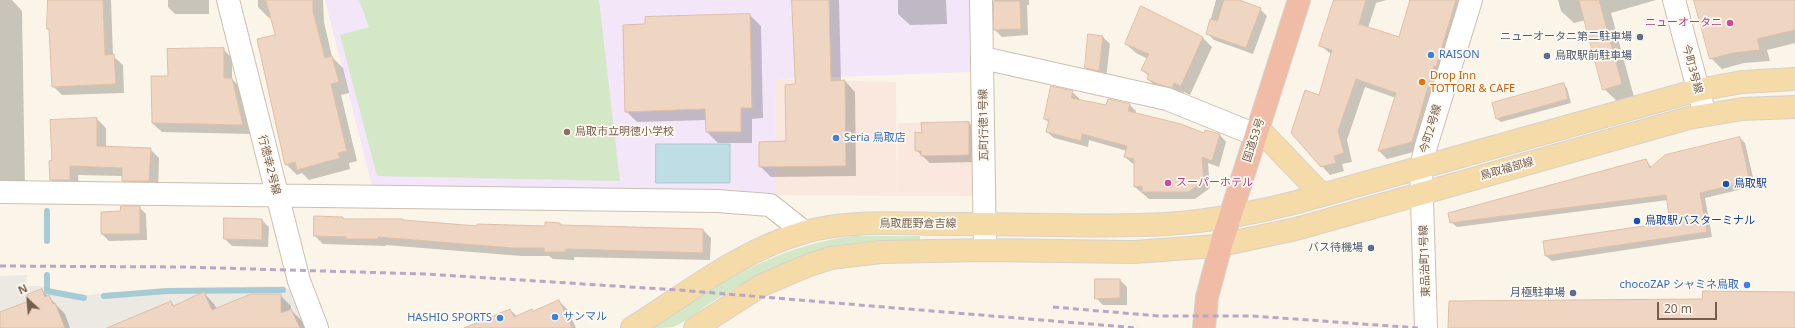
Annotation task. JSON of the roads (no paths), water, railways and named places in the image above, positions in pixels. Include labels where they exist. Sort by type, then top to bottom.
[{"type":"highway","name":"国道53号","points":[[1204,328],[1207,297],[1221,245],[1299,0]]},
{"type":"main road","points":[[1230,217],[1270,209],[1322,195],[1698,90],[1742,82],[1795,79]]},
{"type":"main road","name":"鳥取福部線","points":[[1221,245],[1296,229],[1705,115],[1742,109],[1795,107]]},
{"type":"main road","points":[[1257,131],[1322,195]]},
{"type":"main road","name":"鳥取鹿野倉吉線","points":[[632,328],[725,268],[804,232],[836,226],[870,224],[985,223],[1142,224],[1196,221],[1230,217]]},
{"type":"main road","points":[[695,328],[762,285],[809,265],[831,258],[881,252],[985,250],[1140,251],[1221,245]]},
{"type":"street","name":"行徳幸2号線","points":[[228,0],[277,197],[300,281],[318,328]]},
{"type":"street","name":"瓦町行徳1号線","points":[[981,0],[985,250]]},
{"type":"street","name":"今町2号線","points":[[1422,193],[1421,168],[1426,146],[1472,0]]},
{"type":"street","name":"今町3号線","points":[[1674,0],[1705,115]]},
{"type":"street","points":[[983,58],[1167,99],[1257,131]]},
{"type":"street","points":[[0,192],[724,202],[770,205],[804,232]]},
{"type":"street","name":"東品治町1号線","points":[[1422,193],[1426,328]]},
{"type":"water","points":[[656,144],[730,144],[730,183],[656,183]]},
{"type":"waterway","points":[[47,211],[47,241]]},
{"type":"waterway","points":[[47,275],[47,291],[84,298]]},
{"type":"waterway","points":[[104,296],[167,291],[283,290]]},
{"type":"railway","points":[[0,266],[183,267],[426,274],[678,290],[1138,328]]},
{"type":"railway","points":[[1053,307],[1159,316],[1253,316],[1418,328]]},
{"type":"place","name":"ニューオータニ","points":[[1730,23]]},
{"type":"place","name":"ニューオータニ第二駐車場","points":[[1640,37]]},
{"type":"place","name":"RAISON","points":[[1431,55]]},
{"type":"place","name":"鳥取駅前駐車場","points":[[1547,56]]},
{"type":"place","name":"Drop Inn TOTTORI & CAFE","points":[[1422,82]]},
{"type":"place","name":"鳥取市立明徳小学校","points":[[567,132]]},
{"type":"place","name":"Seria 鳥取店","points":[[836,138]]},
{"type":"place","name":"スーパーホテル","points":[[1168,183]]},
{"type":"place","name":"鳥取駅","points":[[1726,184]]},
{"type":"place","name":"鳥取駅バスターミナル","points":[[1637,221]]},
{"type":"place","name":"バス待機場","points":[[1371,248]]},
{"type":"place","name":"chocoZAP シャミネ鳥取","points":[[1747,285]]},
{"type":"place","name":"月極駐車場","points":[[1573,293]]},
{"type":"place","name":"サンマル","points":[[555,317]]},
{"type":"place","name":"HASHIO SPORTS","points":[[500,318]]}]
